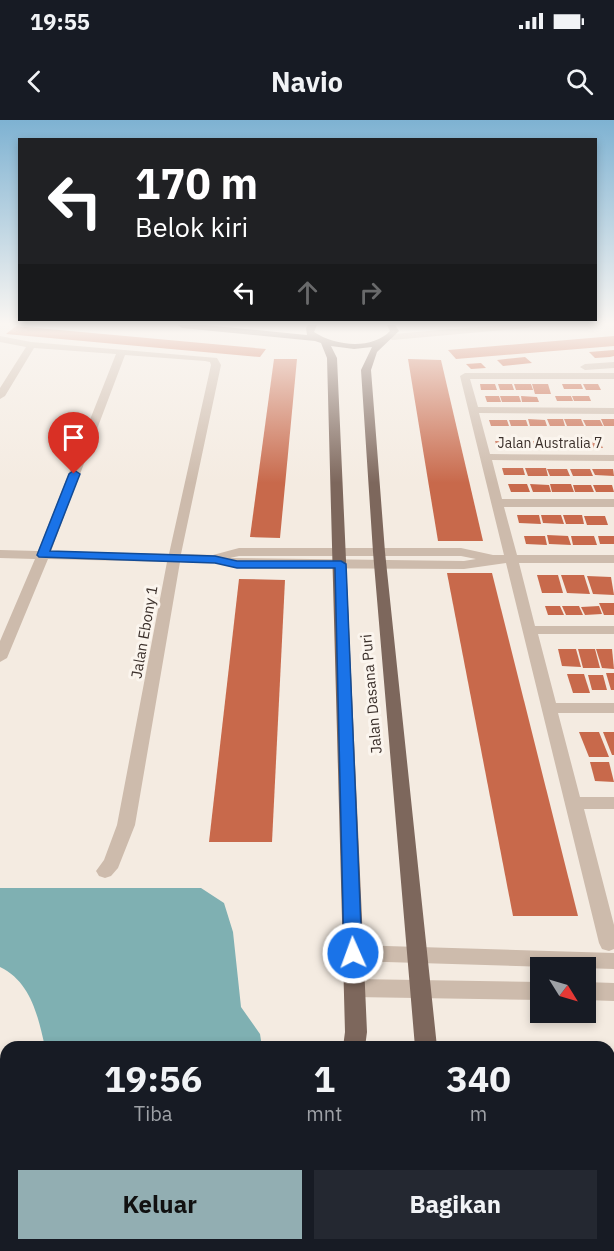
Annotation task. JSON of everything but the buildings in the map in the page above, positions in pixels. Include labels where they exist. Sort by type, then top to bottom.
[{"type":"main road","name":"Jalan Dasana Puri","points":[[333,378],[355,1041]]},
{"type":"main road","name":"Jalan Dasana Puri","points":[[367,378],[380,558],[425,1041]]},
{"type":"street","points":[[0,396],[11,378]]},
{"type":"street","points":[[0,658],[43,555],[111,378]]},
{"type":"street","name":"Jalan Ebony 1","points":[[105,871],[112,862],[126,825],[174,558],[213,378]]},
{"type":"street","points":[[353,953],[418,956],[611,952],[608,917],[573,802],[465,378]]},
{"type":"street","points":[[474,410],[614,411]]},
{"type":"street","name":"Jalan Australia 7","points":[[486,458],[614,458]]},
{"type":"street","points":[[497,502],[614,503]]},
{"type":"street","points":[[0,554],[215,559],[237,564],[340,558],[380,558],[464,564],[494,558],[614,559]]},
{"type":"street","points":[[530,630],[614,630]]},
{"type":"street","points":[[549,708],[614,708]]},
{"type":"street","points":[[573,802],[614,803]]},
{"type":"street","points":[[354,988],[530,991]]},
{"type":"street","points":[[596,991],[614,992]]},
{"type":"water","points":[[0,888],[201,888],[224,903],[233,932],[241,1007],[260,1034],[261,1041],[43,1041],[32,1001],[19,981],[0,967]]},
{"type":"route","points":[[74,474],[43,555],[215,559],[237,564],[341,564],[353,953]]}]
